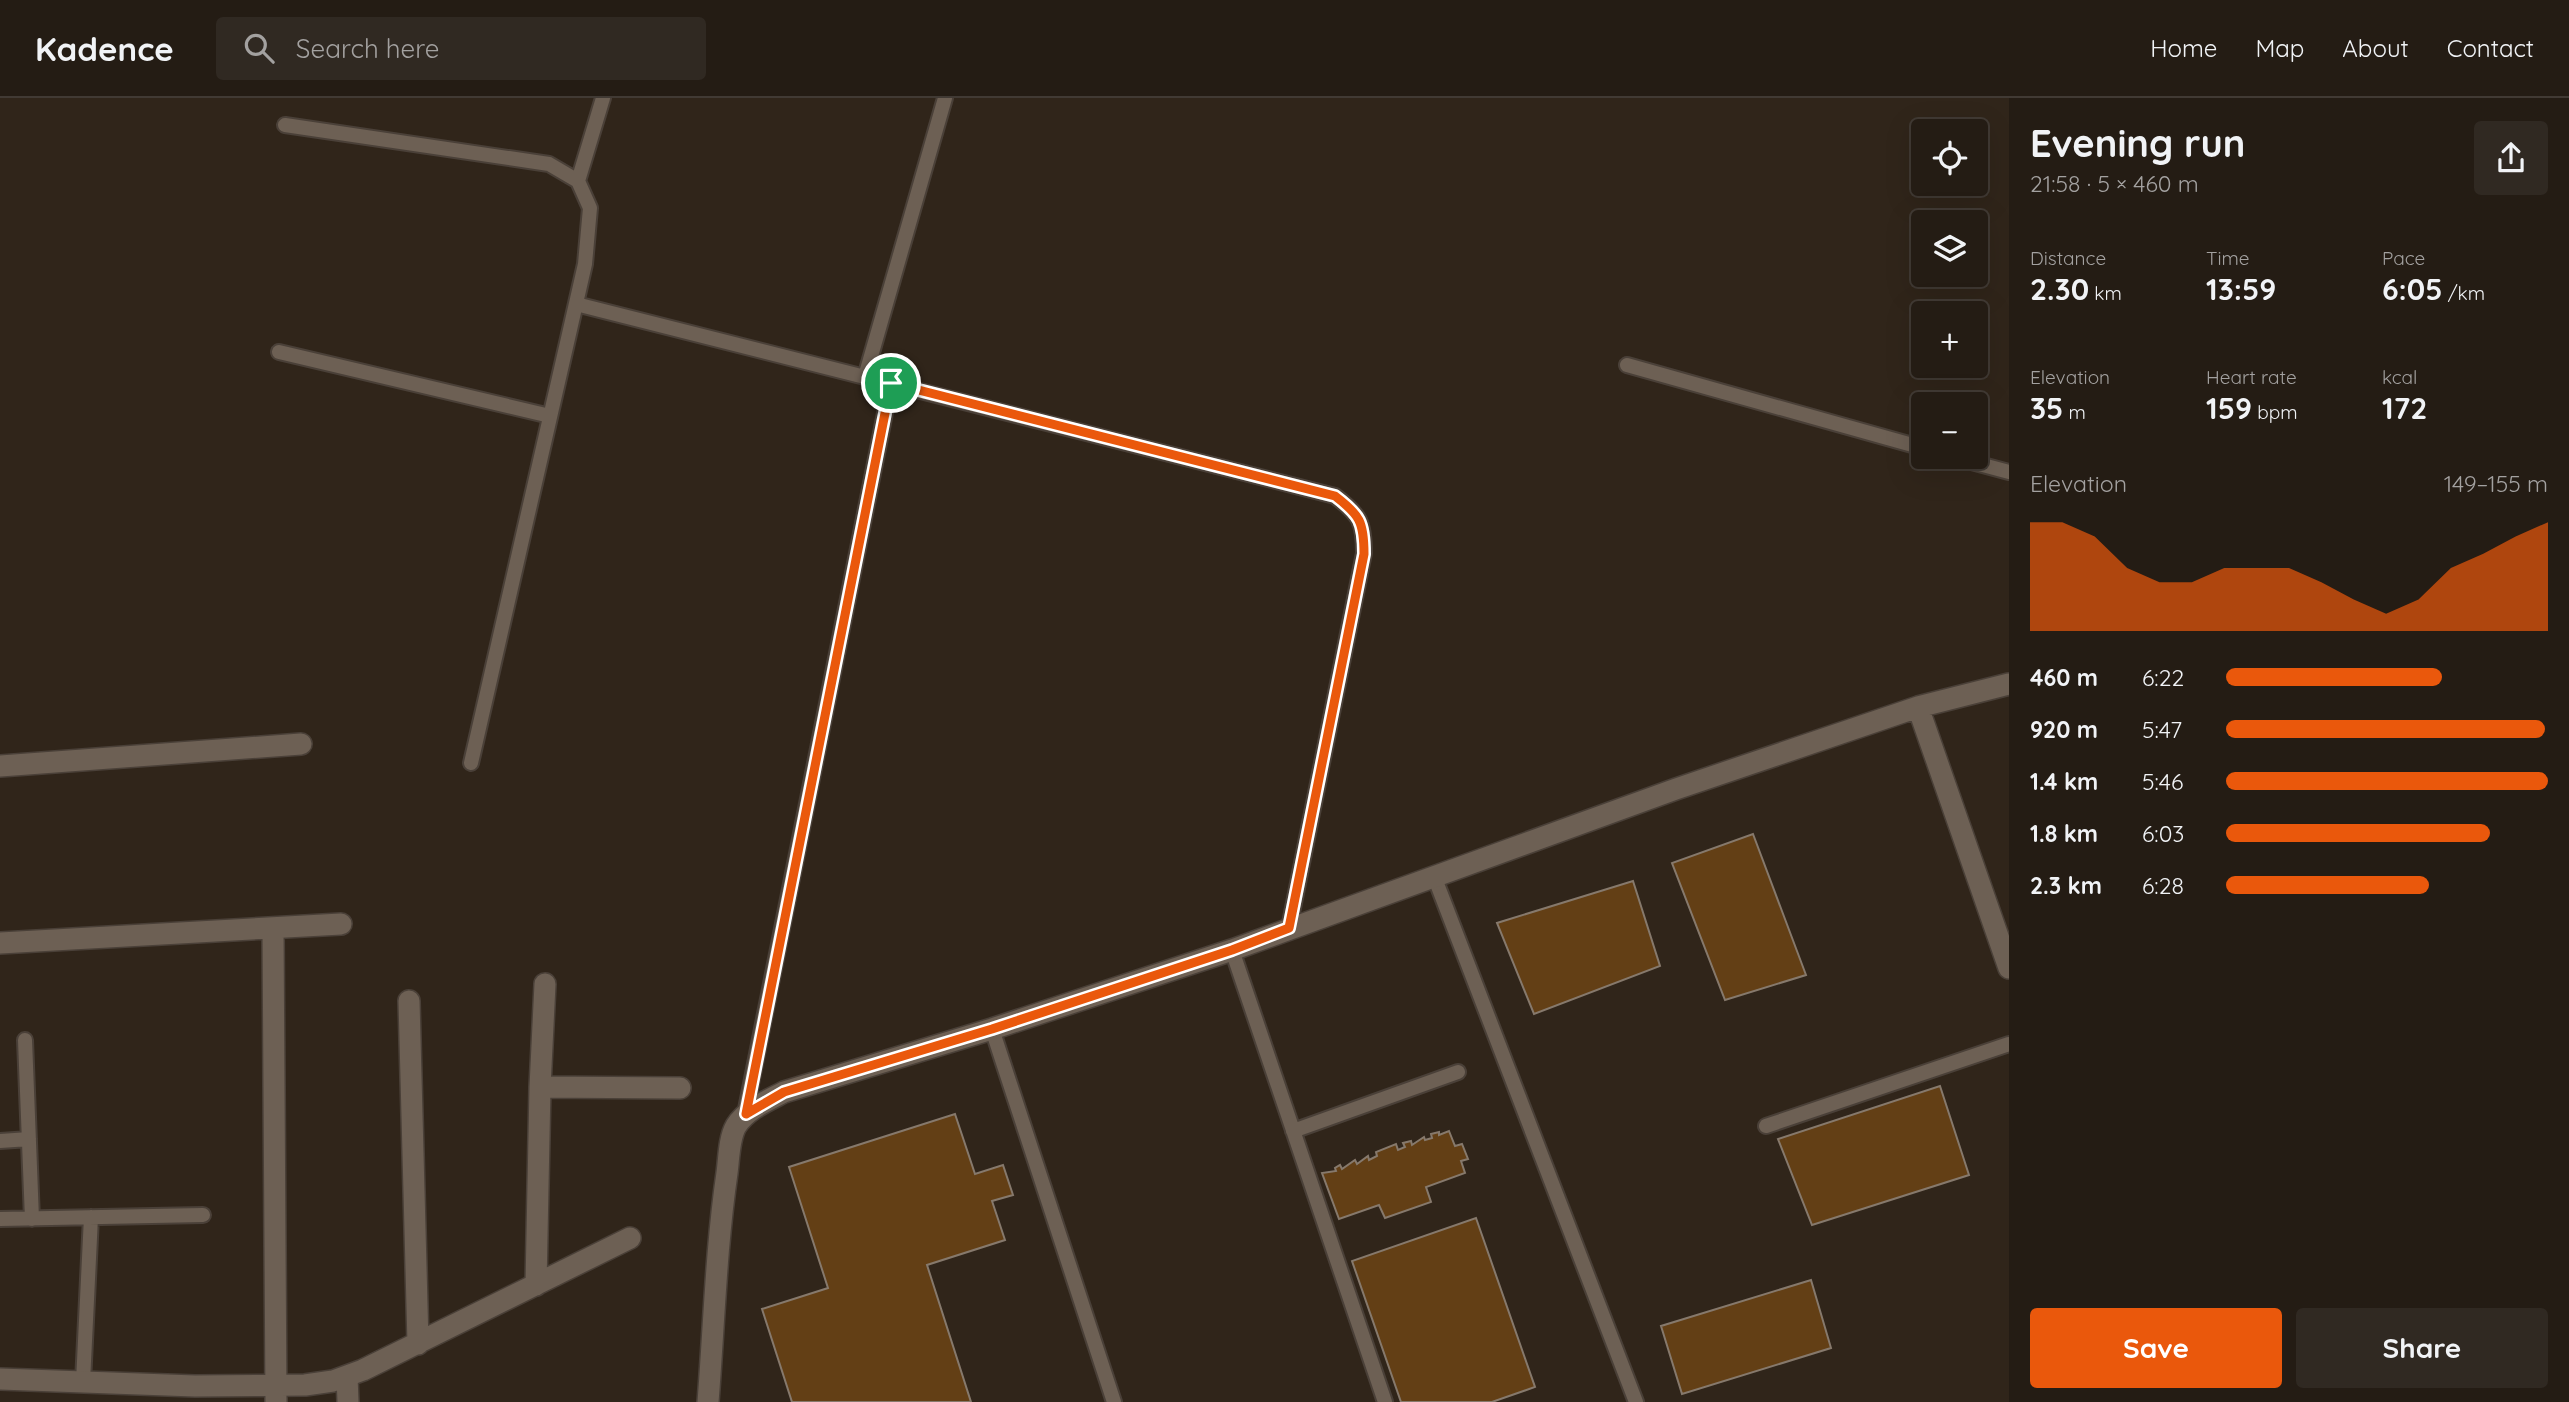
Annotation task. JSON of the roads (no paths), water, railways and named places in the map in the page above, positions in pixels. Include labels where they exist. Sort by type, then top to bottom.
[{"type":"street","points":[[708,1402],[724,1189],[735,1127],[746,1114],[784,1092],[992,1029],[1232,950],[1676,789],[1918,707],[2009,684]]},
{"type":"street","points":[[1918,707],[2009,968]]},
{"type":"street","points":[[0,766],[301,744]]},
{"type":"street","points":[[0,943],[341,924]]},
{"type":"street","points":[[273,928],[275,1394]]},
{"type":"street","points":[[536,1286],[545,984]]},
{"type":"street","points":[[409,1001],[418,1344]]},
{"type":"street","points":[[540,1087],[680,1088]]},
{"type":"street","points":[[0,1379],[83,1382],[195,1394],[275,1394],[347,1376],[418,1344],[630,1238]]},
{"type":"street","points":[[347,1376],[348,1402]]},
{"type":"lane","points":[[578,181],[603,98]]},
{"type":"lane","points":[[865,377],[945,98]]},
{"type":"lane","points":[[285,125],[549,164],[578,181],[590,208],[585,264],[471,762]]},
{"type":"lane","points":[[576,304],[1335,496],[1354,510],[1364,529],[1364,554],[1289,928]]},
{"type":"lane","points":[[279,352],[550,416]]},
{"type":"lane","points":[[1627,365],[1911,445]]},
{"type":"lane","points":[[746,1114],[891,383]]},
{"type":"lane","points":[[1988,466],[2009,472]]},
{"type":"lane","points":[[1433,876],[1636,1402]]},
{"type":"lane","points":[[1232,950],[1385,1402]]},
{"type":"lane","points":[[992,1029],[1114,1402]]},
{"type":"lane","points":[[25,1040],[32,1219]]},
{"type":"lane","points":[[1766,1126],[2009,1044]]},
{"type":"lane","points":[[1293,1131],[1458,1072]]},
{"type":"lane","points":[[0,1140],[29,1139]]},
{"type":"lane","points":[[0,1219],[203,1215]]},
{"type":"lane","points":[[83,1382],[90,1217]]}]
